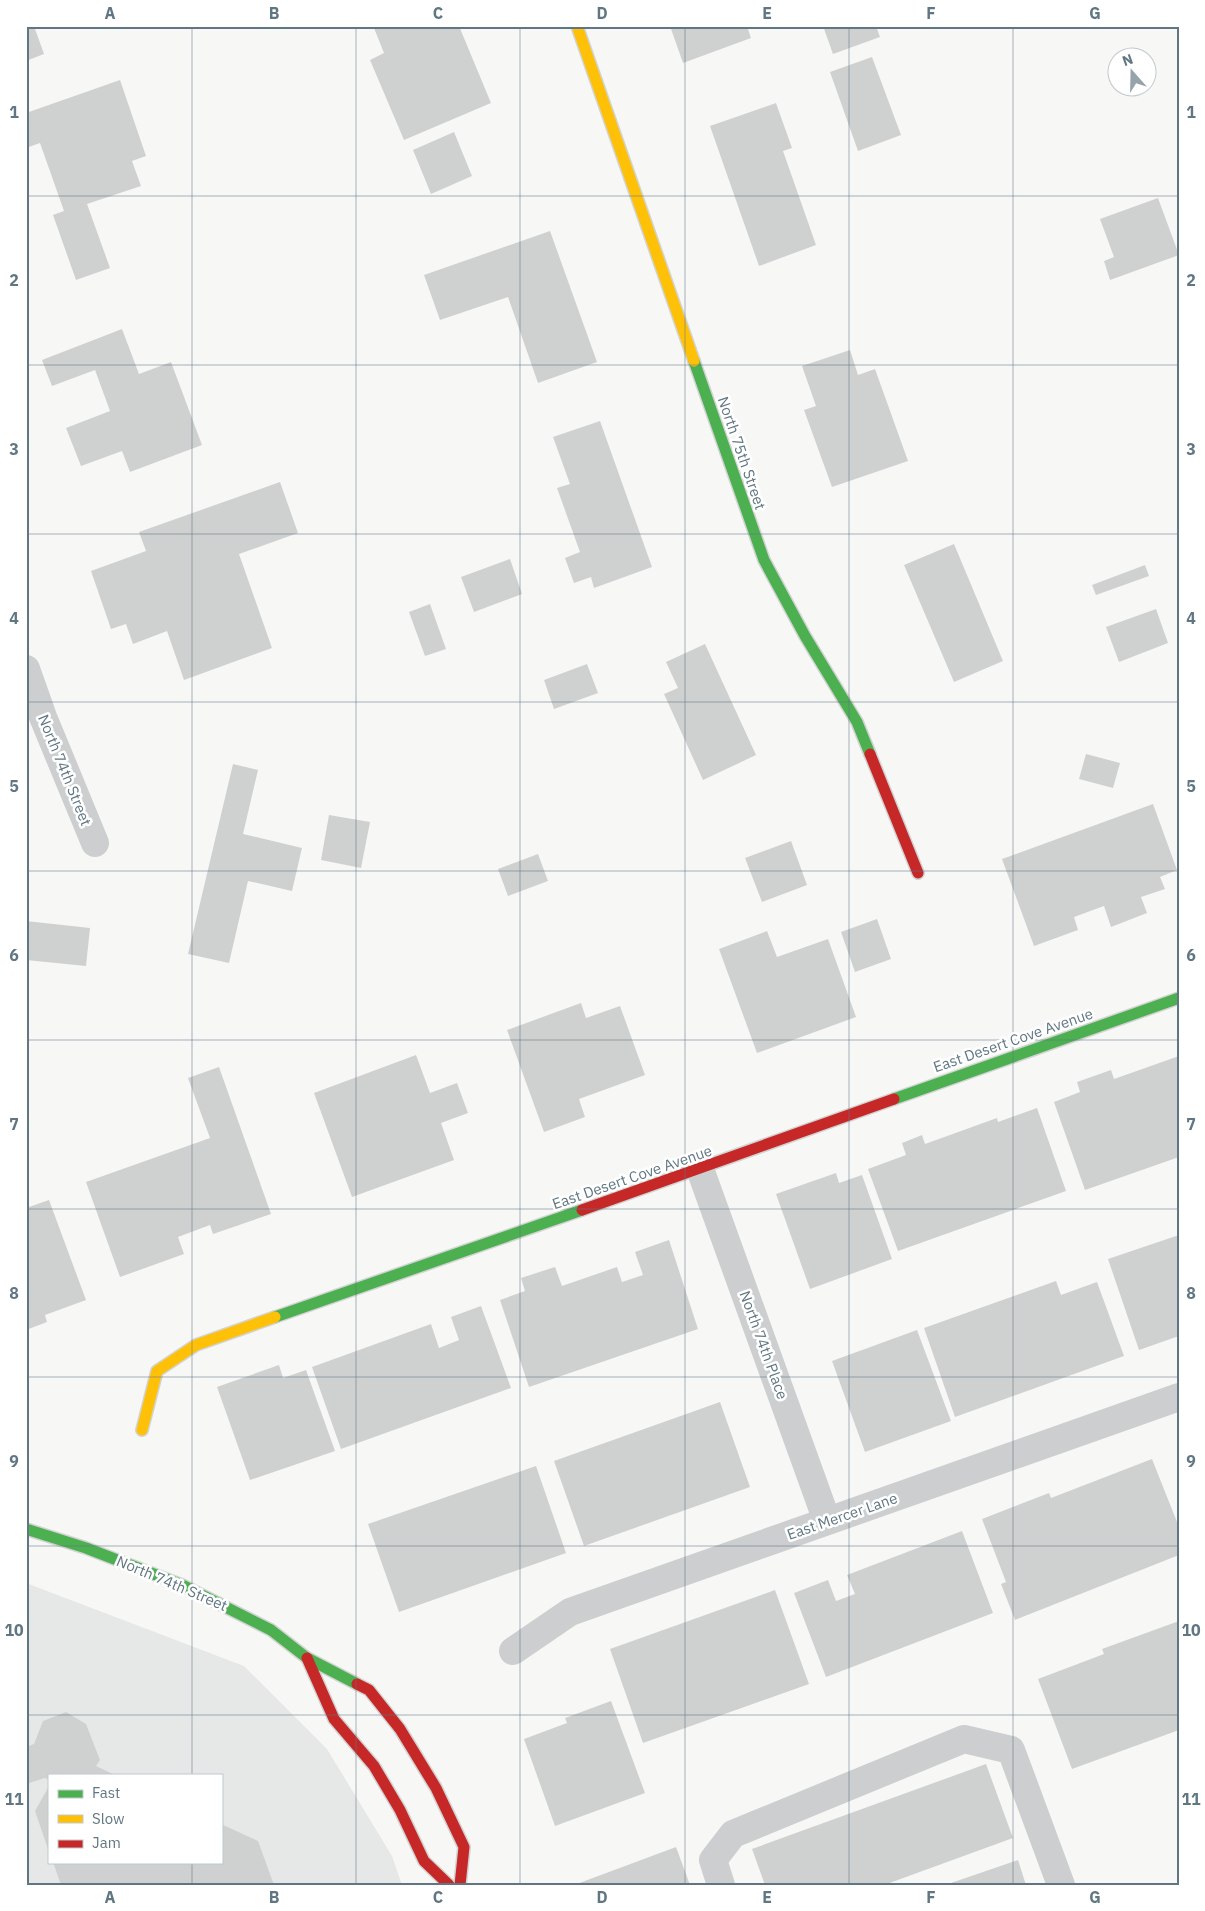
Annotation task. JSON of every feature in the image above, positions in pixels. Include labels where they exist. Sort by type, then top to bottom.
[{"type":"street","name":"North 75th Street","points":[[577,26],[764,560],[805,636],[857,722],[918,873]]},
{"type":"street","name":"North 74th Street","points":[[26,669],[43,717],[95,843]]},
{"type":"street","name":"East Desert Cove Avenue","points":[[142,1430],[157,1371],[196,1345],[700,1169],[892,1098],[1179,998]]},
{"type":"street","name":"North 74th Place","points":[[700,1169],[827,1521]]},
{"type":"street","name":"East Mercer Lane","points":[[513,1651],[570,1612],[1179,1397]]},
{"type":"street","name":"North 74th Street","points":[[26,1529],[86,1548],[182,1585],[271,1630],[307,1658],[369,1690],[400,1729],[436,1788],[464,1847],[460,1885]]},
{"type":"street","name":"North 74th Street","points":[[307,1658],[334,1719],[374,1766],[400,1810],[424,1861],[449,1885]]},
{"type":"street","points":[[722,1885],[713,1860],[733,1834],[964,1739],[1011,1750],[1061,1885]]},
{"type":"shaded area","points":[[26,1583],[244,1666],[327,1749],[392,1856],[402,1885],[26,1885]]},
{"type":"building","points":[[26,26],[34,26],[44,54],[26,61]]},
{"type":"building","points":[[378,26],[459,26],[491,103],[404,140],[370,60],[384,53],[374,28]]},
{"type":"building","points":[[670,26],[747,26],[751,38],[683,63]]},
{"type":"building","points":[[823,26],[876,26],[880,37],[833,54]]},
{"type":"building","points":[[872,57],[901,135],[858,151],[830,72]]},
{"type":"building","points":[[120,80],[146,156],[132,161],[141,186],[87,204],[110,268],[76,280],[53,215],[64,211],[40,143],[26,148],[26,113]]},
{"type":"building","points":[[776,103],[792,148],[783,151],[816,245],[759,266],[710,126]]},
{"type":"building","points":[[454,132],[472,176],[431,194],[413,150]]},
{"type":"building","points":[[1158,198],[1179,255],[1110,280],[1104,261],[1114,257],[1100,219]]},
{"type":"building","points":[[550,231],[597,362],[538,383],[508,297],[440,320],[424,275]]},
{"type":"building","points":[[122,329],[139,374],[171,362],[202,445],[130,472],[122,451],[81,466],[66,428],[110,411],[95,370],[52,386],[42,360]]},
{"type":"building","points":[[850,350],[858,375],[875,369],[908,461],[832,487],[804,410],[816,406],[802,366]]},
{"type":"building","points":[[600,421],[652,567],[594,588],[591,577],[574,583],[565,558],[580,552],[557,488],[570,484],[553,437]]},
{"type":"building","points":[[280,482],[298,533],[239,554],[272,648],[184,680],[167,631],[133,644],[126,624],[111,629],[91,571],[146,551],[139,532]]},
{"type":"building","points":[[954,544],[1003,661],[954,682],[904,565]]},
{"type":"building","points":[[510,559],[522,594],[474,612],[461,577]]},
{"type":"building","points":[[1145,565],[1149,576],[1096,595],[1092,585]]},
{"type":"building","points":[[430,604],[446,649],[425,656],[409,612]]},
{"type":"building","points":[[1156,609],[1168,643],[1119,662],[1106,627]]},
{"type":"building","points":[[705,644],[756,755],[703,780],[664,694],[678,688],[666,662]]},
{"type":"building","points":[[587,664],[598,693],[554,709],[544,680]]},
{"type":"building","points":[[1086,754],[1120,763],[1113,788],[1079,779]]},
{"type":"building","points":[[233,764],[258,770],[243,834],[302,848],[292,891],[248,881],[229,963],[188,954]]},
{"type":"building","points":[[1153,804],[1177,870],[1160,877],[1165,889],[1141,897],[1147,913],[1111,927],[1104,906],[1074,917],[1078,930],[1034,946],[1002,859]]},
{"type":"building","points":[[329,815],[370,822],[361,868],[321,860]]},
{"type":"building","points":[[791,841],[807,885],[762,902],[745,858]]},
{"type":"building","points":[[538,854],[548,881],[508,896],[498,869]]},
{"type":"building","points":[[877,919],[891,959],[855,972],[841,932]]},
{"type":"building","points":[[26,921],[90,928],[86,966],[26,960]]},
{"type":"building","points":[[767,931],[777,957],[828,939],[856,1017],[757,1053],[719,949]]},
{"type":"building","points":[[581,1003],[586,1018],[620,1006],[645,1075],[579,1099],[585,1117],[544,1132],[507,1030]]},
{"type":"building","points":[[416,1055],[430,1093],[457,1083],[468,1113],[441,1123],[454,1160],[352,1197],[314,1093]]},
{"type":"building","points":[[1179,1056],[1179,1157],[1085,1190],[1054,1102],[1080,1092],[1077,1082],[1111,1070],[1114,1079]]},
{"type":"building","points":[[219,1067],[271,1214],[213,1234],[210,1225],[178,1237],[184,1254],[120,1277],[86,1182],[210,1138],[188,1078]]},
{"type":"building","points":[[1037,1108],[1066,1191],[898,1251],[868,1169],[906,1155],[902,1143],[922,1135],[925,1144],[997,1118],[998,1122]]},
{"type":"building","points":[[836,1173],[839,1183],[862,1175],[892,1259],[810,1289],[776,1194]]},
{"type":"building","points":[[49,1200],[86,1300],[45,1315],[47,1322],[26,1330],[26,1208]]},
{"type":"building","points":[[1179,1235],[1179,1336],[1139,1350],[1108,1259]]},
{"type":"building","points":[[669,1240],[698,1329],[529,1387],[500,1300],[525,1291],[521,1278],[555,1267],[562,1286],[617,1267],[622,1282],[643,1275],[635,1252]]},
{"type":"building","points":[[1056,1281],[1061,1295],[1097,1282],[1124,1356],[955,1417],[924,1328]]},
{"type":"building","points":[[481,1306],[511,1388],[341,1449],[312,1367],[431,1324],[439,1348],[459,1340],[451,1317]]},
{"type":"building","points":[[917,1330],[951,1421],[865,1452],[832,1361]]},
{"type":"building","points":[[279,1365],[283,1378],[306,1370],[335,1451],[250,1480],[217,1387]]},
{"type":"building","points":[[720,1402],[750,1487],[584,1546],[554,1461]]},
{"type":"building","points":[[1152,1459],[1179,1527],[1179,1555],[1015,1620],[1001,1584],[1006,1582],[982,1519],[1049,1493],[1051,1498]]},
{"type":"building","points":[[536,1466],[566,1553],[399,1612],[368,1524]]},
{"type":"building","points":[[962,1531],[993,1613],[826,1677],[794,1593],[828,1580],[836,1601],[855,1594],[847,1575]]},
{"type":"building","points":[[775,1590],[809,1684],[643,1743],[610,1649]]},
{"type":"building","points":[[1179,1621],[1179,1730],[1072,1769],[1038,1679],[1104,1654],[1102,1649]]},
{"type":"building","points":[[611,1701],[645,1793],[555,1826],[524,1739],[567,1723],[565,1718]]},
{"type":"building","points":[[66,1712],[86,1724],[100,1760],[96,1766],[113,1774],[48,1774],[48,1780],[45,1778],[26,1784],[26,1747],[34,1744],[43,1721]]},
{"type":"building","points":[[986,1764],[1013,1838],[884,1885],[765,1885],[752,1849]]},
{"type":"building","points":[[48,1788],[48,1849],[35,1811]]},
{"type":"building","points":[[222,1824],[258,1841],[274,1885],[61,1885],[54,1864],[222,1864]]},
{"type":"building","points":[[676,1847],[690,1885],[574,1885]]},
{"type":"building","points":[[1018,1860],[1026,1885],[948,1885],[948,1884]]},
{"type":"traffic: fast","points":[[694,361],[764,560],[805,636],[857,722],[870,754]]},
{"type":"traffic: fast","points":[[894,1099],[1179,998]]},
{"type":"traffic: fast","points":[[275,1317],[582,1210]]},
{"type":"traffic: fast","points":[[26,1529],[86,1548],[182,1585],[271,1630],[307,1658],[357,1684]]},
{"type":"traffic: slow","points":[[577,26],[694,361]]},
{"type":"traffic: slow","points":[[142,1430],[157,1371],[196,1345],[275,1317]]},
{"type":"traffic: jam","points":[[870,754],[918,873]]},
{"type":"traffic: jam","points":[[582,1210],[894,1099]]},
{"type":"traffic: jam","points":[[307,1658],[334,1719],[374,1766],[400,1810],[424,1861],[449,1885]]},
{"type":"traffic: jam","points":[[357,1684],[369,1690],[400,1729],[436,1788],[464,1847],[460,1885]]}]
